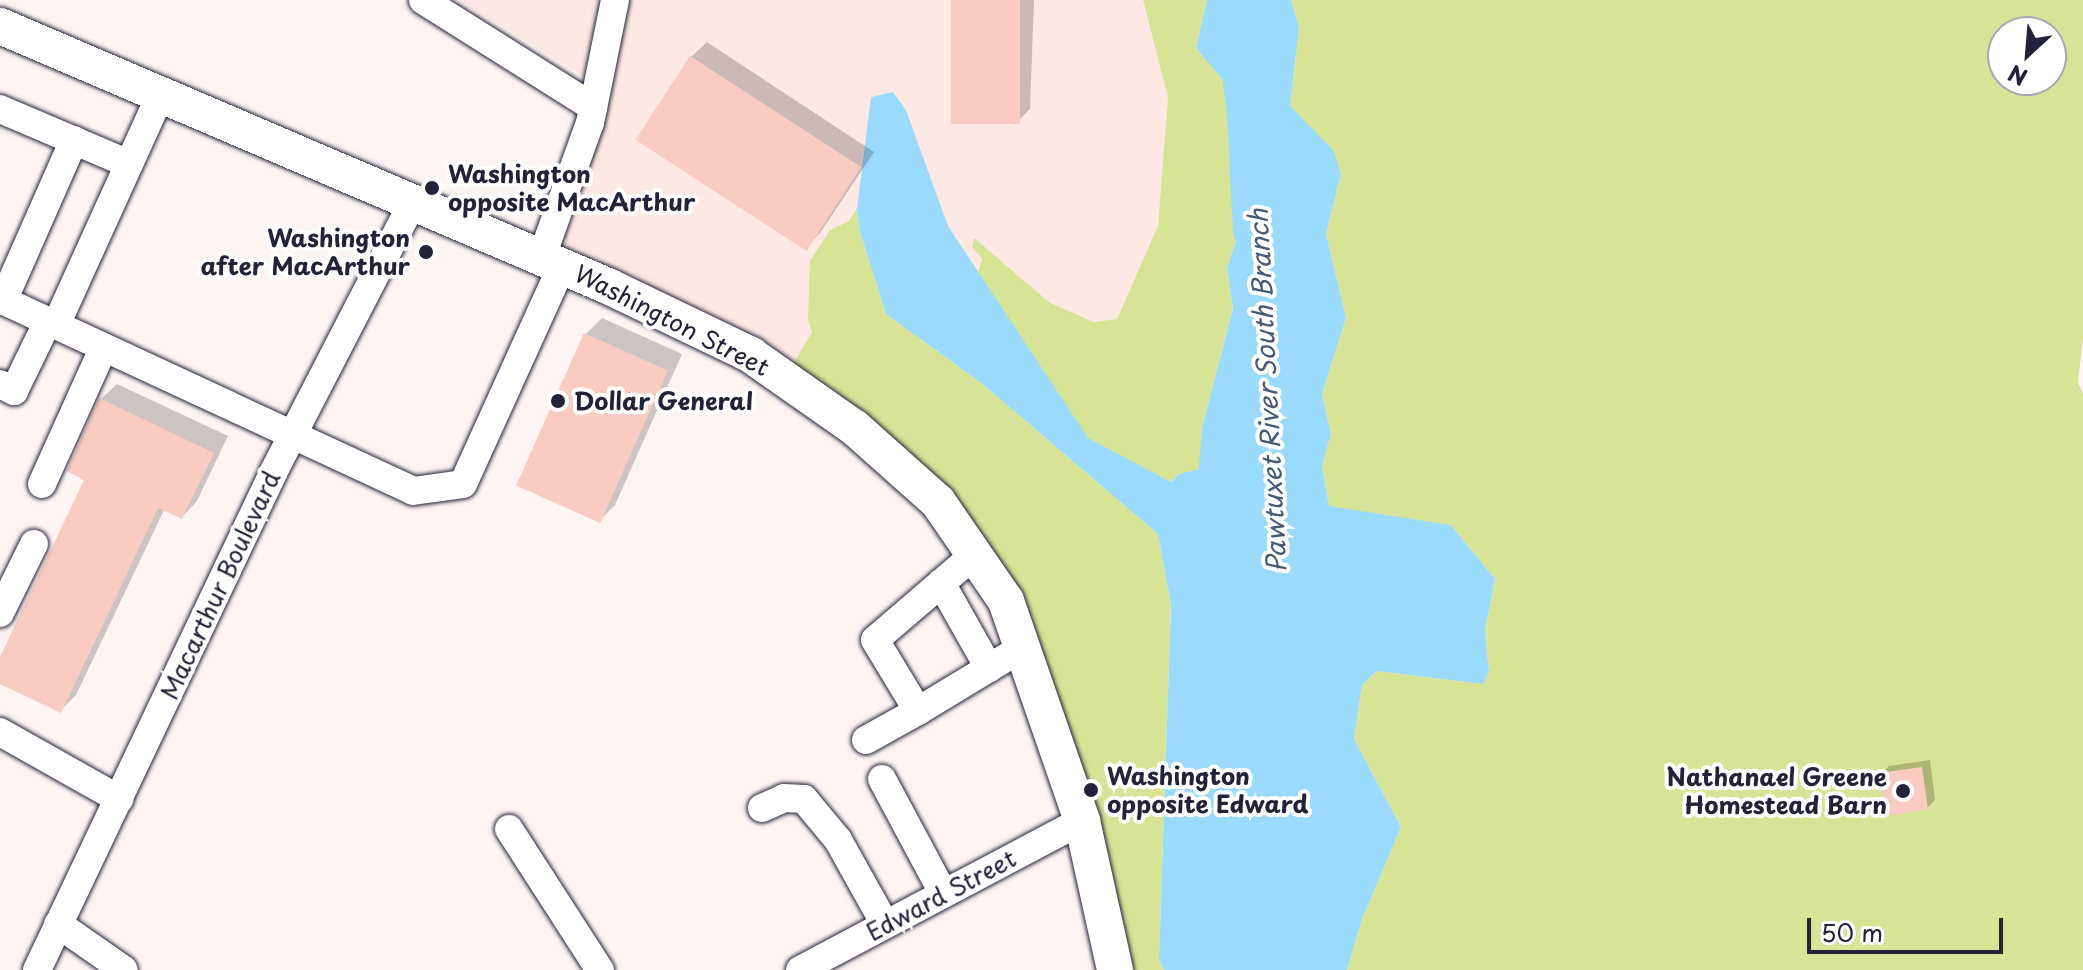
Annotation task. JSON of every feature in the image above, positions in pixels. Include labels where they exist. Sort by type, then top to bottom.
[{"type":"main road","name":"Washington Street","points":[[0,26],[552,261],[751,355],[855,428],[938,502],[1006,601],[1082,821],[1115,970]]},
{"type":"street","points":[[423,0],[593,107]]},
{"type":"street","points":[[74,140],[2,300],[413,491],[463,484],[552,261],[593,107],[615,0]]},
{"type":"street","points":[[0,384],[14,391],[52,323],[161,94]]},
{"type":"street","points":[[0,109],[129,164]]},
{"type":"street","name":"Macarthur Boulevard","points":[[37,970],[293,434],[412,204]]},
{"type":"street","points":[[42,484],[104,347]]},
{"type":"street","points":[[0,613],[34,544]]},
{"type":"street","points":[[918,711],[875,640],[974,555]]},
{"type":"street","points":[[941,583],[989,668]]},
{"type":"street","points":[[866,740],[1022,648]]},
{"type":"street","points":[[0,732],[119,799]]},
{"type":"street","points":[[882,779],[943,893]]},
{"type":"street","points":[[762,808],[784,798],[804,799],[838,840],[885,924]]},
{"type":"street","name":"Edward Street","points":[[800,970],[1082,821]]},
{"type":"street","points":[[509,829],[600,970]]},
{"type":"street","points":[[58,924],[124,970]]},
{"type":"shaded area","points":[[459,0],[1143,0],[1168,98],[1158,226],[1117,319],[1094,322],[1050,303],[974,239],[972,247],[982,259],[978,272],[948,226],[906,110],[862,165],[857,208],[849,221],[830,230],[808,320],[812,332],[785,378],[542,255],[590,80]]},
{"type":"green space","points":[[1143,0],[1207,0],[1196,48],[1239,99],[1255,132],[1255,157],[1246,211],[1227,268],[1233,308],[1202,428],[1200,469],[1179,474],[1171,482],[1088,439],[978,272],[982,259],[972,247],[974,238],[1050,303],[1094,322],[1117,319],[1158,226],[1168,98]]},
{"type":"green space","points":[[1291,0],[2083,0],[2083,338],[2078,382],[2083,394],[2083,970],[1347,970],[1362,919],[1401,827],[1354,739],[1362,685],[1377,671],[1483,684],[1489,672],[1485,630],[1495,579],[1451,525],[1329,507],[1322,466],[1331,434],[1322,394],[1346,318],[1326,234],[1341,174],[1290,106],[1299,27]]},
{"type":"green space","points":[[857,208],[860,232],[886,314],[981,383],[1158,534],[1171,605],[1159,959],[1164,970],[1111,970],[1081,826],[974,555],[785,378],[812,332],[808,320],[810,261],[830,230],[849,221]]},
{"type":"water","points":[[1207,0],[1291,0],[1299,27],[1290,106],[1333,150],[1341,174],[1326,234],[1346,318],[1322,394],[1331,434],[1322,466],[1329,506],[1451,525],[1495,579],[1485,630],[1489,672],[1483,684],[1377,671],[1362,685],[1354,739],[1401,827],[1362,919],[1347,970],[1164,970],[1159,959],[1171,605],[1158,534],[981,383],[886,314],[860,232],[857,208],[871,97],[893,92],[906,110],[948,226],[1088,438],[1171,482],[1179,474],[1199,469],[1202,428],[1233,308],[1227,268],[1246,211],[1255,157],[1255,132],[1239,99],[1196,48]]},
{"type":"building","points":[[951,0],[1020,0],[1020,124],[951,124]]},
{"type":"building","points":[[690,56],[861,167],[807,251],[636,140]]},
{"type":"building","points":[[584,333],[668,370],[600,523],[516,486]]},
{"type":"building","points":[[99,398],[214,453],[182,519],[158,508],[61,713],[0,684],[0,657],[84,480],[67,471]]},
{"type":"building","name":"Nathanael Greene Homestead Barn","points":[[1922,767],[1928,810],[1885,816],[1879,773]]},
{"type":"waterway","name":"Pawtuxet River South Branch","points":[[1237,0],[1251,112],[1257,230]]},
{"type":"place","name":"Washington opposite MacArthur","points":[[432,188]]},
{"type":"place","name":"Washington after MacArthur","points":[[426,252]]},
{"type":"place","name":"Dollar General","points":[[558,401]]},
{"type":"place","name":"Washington opposite Edward","points":[[1091,790]]},
{"type":"place","name":"Nathanael Greene Homestead Barn","points":[[1903,791]]}]
